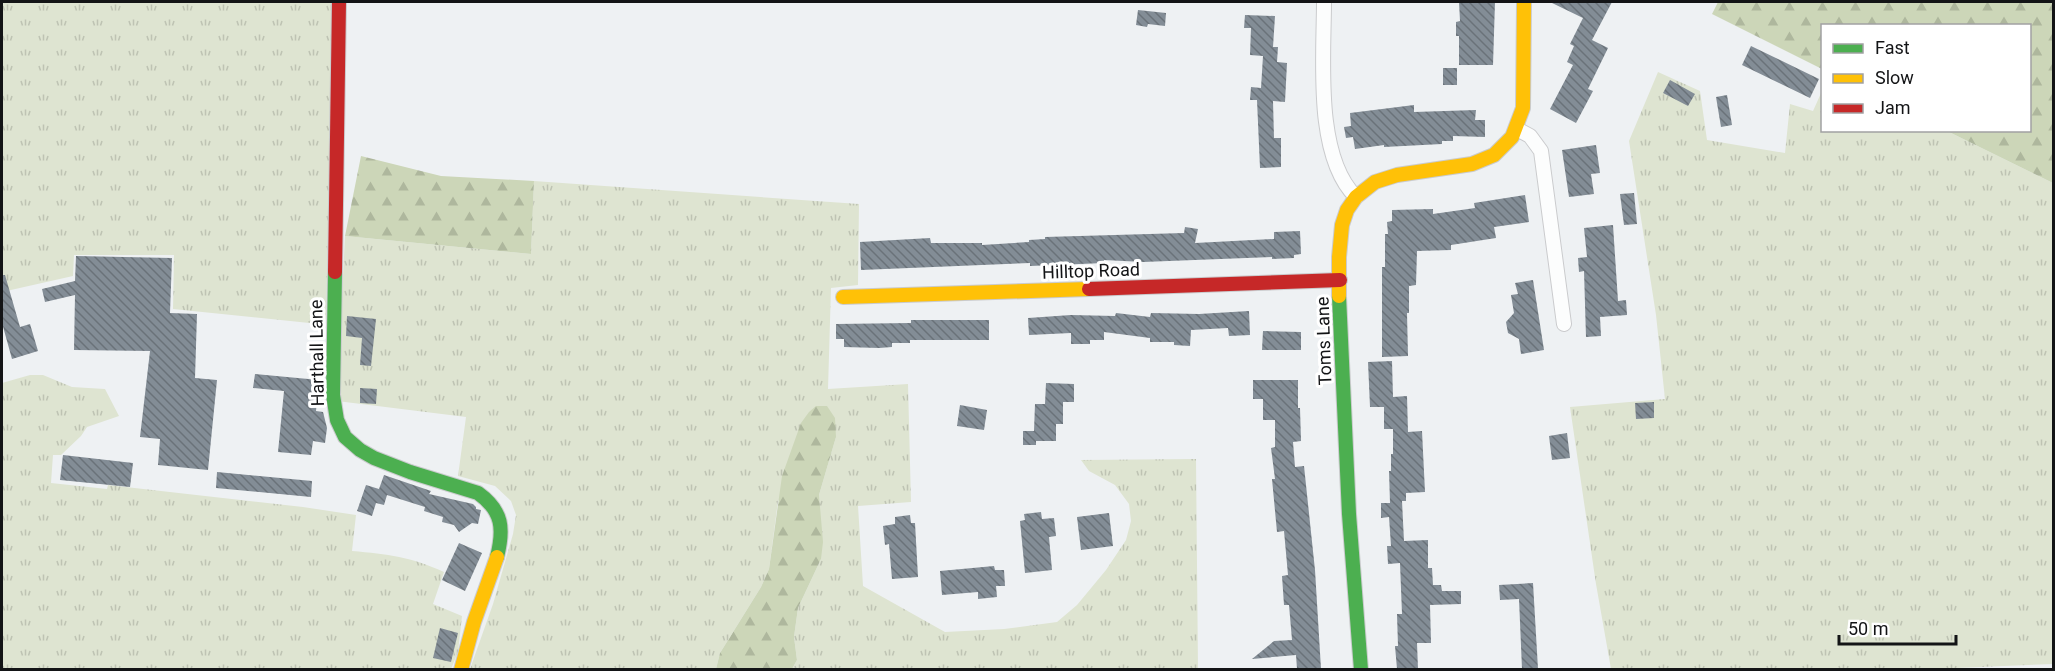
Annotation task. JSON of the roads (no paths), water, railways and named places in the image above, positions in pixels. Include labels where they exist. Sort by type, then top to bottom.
[{"type":"street","name":"Harthall Lane","points":[[339,2],[333,395],[337,422],[350,443],[379,460],[478,494],[495,508],[502,529],[499,550],[476,616],[461,669]]},
{"type":"street","points":[[1324,2],[1323,108],[1328,136],[1340,175],[1347,189],[1356,197]]},
{"type":"street","name":"Toms Lane","points":[[1361,669],[1351,569],[1344,421],[1340,280],[1342,225],[1350,205],[1369,185],[1389,177],[1451,169],[1486,159],[1502,148],[1517,129],[1523,108],[1524,2]]},
{"type":"street","points":[[1517,129],[1530,136],[1540,151],[1564,324]]},
{"type":"street","name":"Hilltop Road","points":[[843,297],[1340,280]]}]
